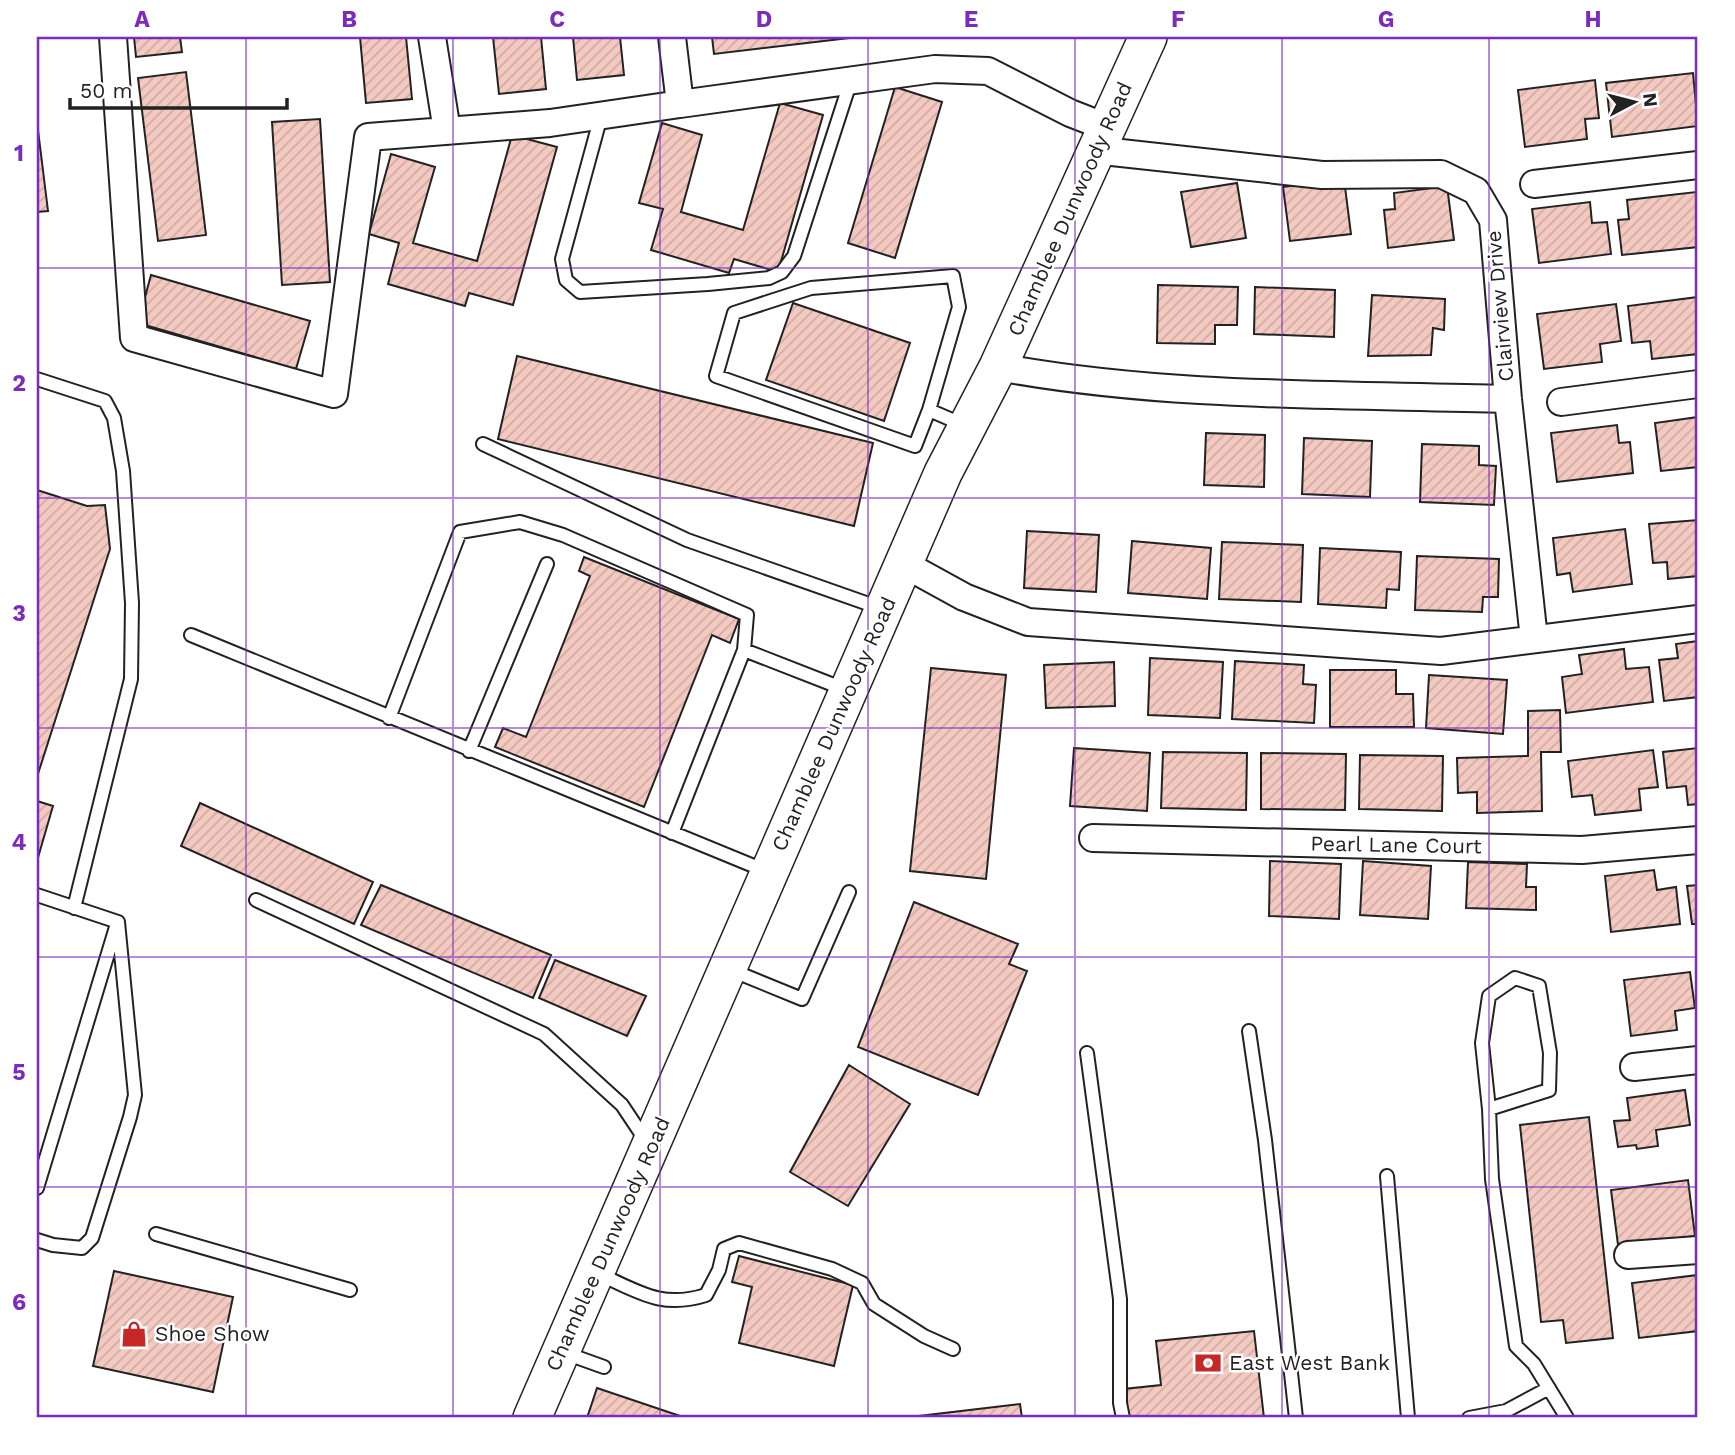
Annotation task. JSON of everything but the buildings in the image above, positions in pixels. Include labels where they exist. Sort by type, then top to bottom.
[{"type":"street","name":"Clairview Drive","points":[[113,37],[134,338],[334,394],[369,136],[550,123],[935,69],[988,71],[1070,113],[1103,138],[1112,152],[1322,175],[1441,174],[1476,191],[1493,220],[1508,399],[1534,639]]},
{"type":"street","points":[[432,37],[447,131]]},
{"type":"street","points":[[672,37],[680,104]]},
{"type":"street","name":"Chamblee Dunwoody Road","points":[[532,1418],[904,564],[967,426],[999,367],[1148,37]]},
{"type":"street","points":[[1534,184],[1698,164]]},
{"type":"street","points":[[999,367],[1076,381],[1163,389],[1508,399]]},
{"type":"street","points":[[1561,402],[1698,384]]},
{"type":"street","points":[[904,564],[964,597],[1028,622],[1441,650],[1698,619]]},
{"type":"street","name":"Pearl Lane Court","points":[[1093,838],[1582,850],[1698,840]]},
{"type":"street","points":[[1634,1067],[1698,1060]]},
{"type":"street","points":[[1628,1255],[1698,1250]]},
{"type":"lane","points":[[601,116],[562,259],[566,280],[580,292],[769,278],[782,272],[794,256],[852,80]]},
{"type":"lane","points":[[953,276],[959,307],[929,410],[915,446],[716,376],[734,313],[811,288],[953,276]]},
{"type":"lane","points":[[37,379],[105,401],[114,418],[123,471],[132,603],[131,679],[74,908]]},
{"type":"lane","points":[[929,410],[967,426]]},
{"type":"lane","points":[[483,444],[687,540],[884,609]]},
{"type":"lane","points":[[389,718],[460,532],[520,522],[564,535],[747,615],[744,650],[672,833]]},
{"type":"lane","points":[[469,751],[547,564]]},
{"type":"lane","points":[[191,635],[769,872]]},
{"type":"lane","points":[[744,650],[848,691]]},
{"type":"lane","points":[[728,968],[802,999],[849,892]]},
{"type":"lane","points":[[37,895],[118,922]]},
{"type":"lane","points":[[256,900],[544,1034],[622,1105],[650,1147]]},
{"type":"lane","points":[[37,1188],[118,922]]},
{"type":"lane","points":[[37,1240],[53,1245],[82,1248],[92,1238],[130,1117],[135,1095],[134,1067],[118,922]]},
{"type":"lane","points":[[1489,1109],[1549,1090],[1550,1054],[1539,986],[1515,978],[1489,996],[1482,1043],[1489,1109],[1492,1179],[1516,1346],[1534,1364],[1567,1418]]},
{"type":"lane","points":[[1249,1031],[1265,1140],[1296,1418]]},
{"type":"lane","points":[[1087,1053],[1120,1299],[1120,1403],[1123,1418]]},
{"type":"lane","points":[[1387,1176],[1408,1418]]},
{"type":"lane","points":[[156,1234],[350,1290]]},
{"type":"lane","points":[[596,1273],[650,1298],[686,1302],[706,1295],[719,1270],[724,1249],[739,1243],[832,1269],[862,1283],[874,1304],[924,1336],[953,1349]]},
{"type":"lane","points":[[561,1351],[604,1367]]},
{"type":"lane","points":[[1469,1418],[1506,1411],[1549,1388]]},
{"type":"place","name":"Shoe Show","points":[[134,1334]]},
{"type":"place","name":"East West Bank","points":[[1208,1363]]}]
